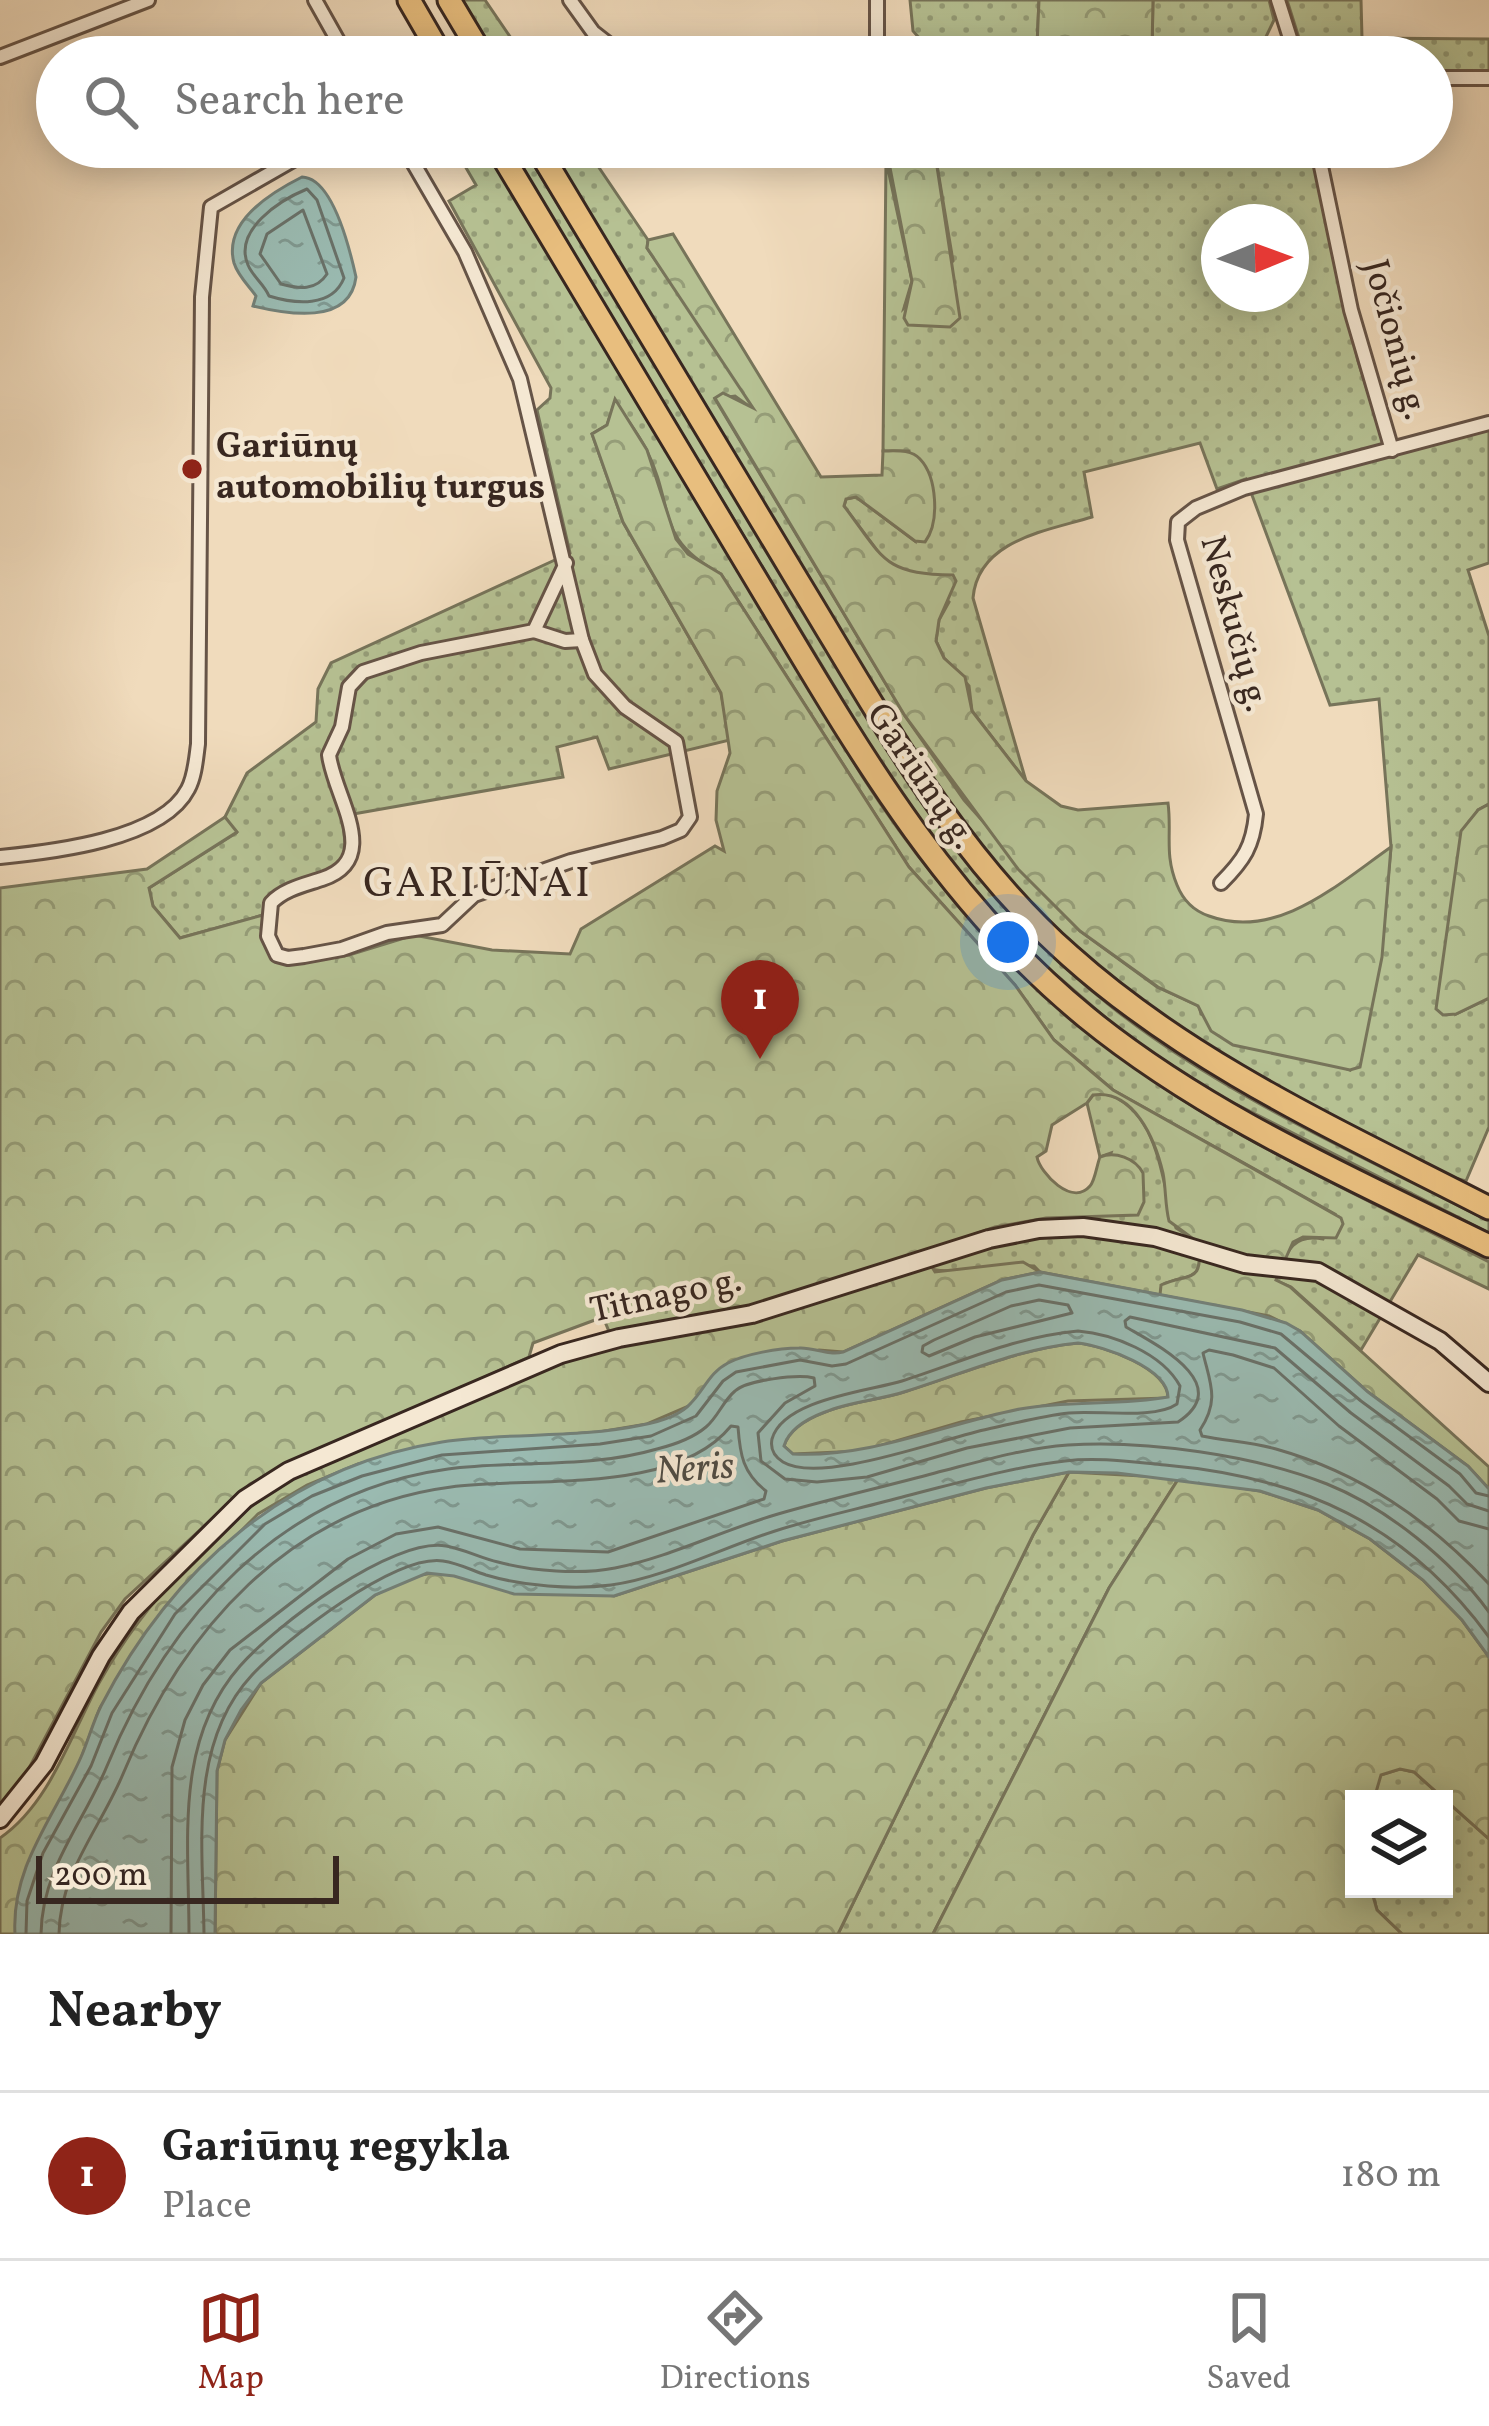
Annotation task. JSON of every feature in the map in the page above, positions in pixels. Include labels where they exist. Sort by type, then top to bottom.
[{"type":"highway","points":[[409,0],[427,36]]},
{"type":"highway","points":[[448,0],[470,36]]},
{"type":"highway","name":"Gariūnų g.","points":[[509,168],[886,792],[988,926],[1084,1016],[1168,1078],[1307,1155],[1489,1246]]},
{"type":"highway","name":"Gariūnų g.","points":[[550,168],[901,751],[992,877],[1067,954],[1182,1043],[1298,1110],[1489,1208]]},
{"type":"street","points":[[55,36],[148,0]]},
{"type":"street","points":[[315,0],[335,36]]},
{"type":"street","points":[[570,0],[598,36]]},
{"type":"street","points":[[877,0],[877,36]]},
{"type":"street","points":[[1278,0],[1289,36]]},
{"type":"street","points":[[0,57],[36,43]]},
{"type":"street","points":[[1453,78],[1489,78]]},
{"type":"street","points":[[0,857],[71,848],[140,827],[179,802],[189,787],[198,744],[202,297],[211,207],[279,168]]},
{"type":"street","points":[[416,168],[465,252],[507,342],[582,640],[595,674],[608,691],[676,742],[690,817],[686,826],[662,838],[571,861],[474,895],[442,925],[387,933],[323,953],[277,955],[268,936],[271,904],[292,889],[340,873],[352,855],[349,821],[328,754],[342,727],[354,680],[389,661],[534,631],[565,641],[582,640]]},
{"type":"street","name":"Jočionių g.","points":[[1321,168],[1351,310],[1392,450],[1489,423]]},
{"type":"street","name":"Neskučių g.","points":[[1221,883],[1245,859],[1256,814],[1177,540],[1178,522],[1222,495],[1392,450]]},
{"type":"street","points":[[534,631],[566,563]]},
{"type":"street","name":"Titnago g.","points":[[0,1819],[44,1764],[130,1612],[245,1499],[289,1471],[561,1354],[619,1338],[752,1314],[989,1239],[1083,1227],[1155,1237],[1245,1264],[1318,1271],[1440,1341],[1489,1383]]},
{"type":"green space","points":[[459,0],[485,0],[510,36],[481,36]]},
{"type":"green space","points":[[910,0],[1039,0],[1037,36],[917,36]]},
{"type":"green space","points":[[1039,0],[1153,0],[1152,36],[1037,36]]},
{"type":"green space","points":[[1153,0],[1269,0],[1274,20],[1266,36],[1152,36]]},
{"type":"green space","points":[[1287,0],[1361,0],[1362,36],[1298,36]]},
{"type":"green space","points":[[1453,39],[1489,39],[1489,72],[1453,72]]},
{"type":"green space","points":[[466,168],[497,168],[862,776],[923,863],[991,942],[1108,1048],[1191,1105],[1489,1262],[1489,1289],[1418,1255],[1361,1350],[1291,1287],[1275,1280],[1291,1248],[1304,1239],[1323,1239],[1335,1214],[1113,1090],[1054,1040],[1015,985],[909,867],[721,574],[699,561],[675,534],[646,449],[615,401],[607,425],[592,434],[623,522],[721,693],[730,740],[609,769],[597,737],[557,747],[563,777],[342,816],[346,851],[328,871],[277,891],[263,915],[180,938],[153,906],[149,888],[236,833],[225,817],[247,773],[316,722],[318,689],[331,663],[570,553],[537,410],[550,398],[551,388],[449,201],[476,185]]},
{"type":"green space","points":[[522,168],[536,168],[896,760],[968,861],[1022,924],[1081,982],[1156,1040],[1296,1124],[1489,1221],[1489,1233],[1216,1094],[1129,1038],[1024,947],[953,867],[888,775]]},
{"type":"green space","points":[[561,168],[599,168],[648,240],[647,248],[753,403],[753,409],[735,396],[715,399],[905,716],[964,800],[1080,931],[1157,987],[1199,1006],[1201,1014],[1350,1070],[1381,957],[1391,847],[1379,699],[1330,705],[1246,479],[1217,489],[1200,443],[1084,472],[1092,517],[1017,541],[987,563],[978,578],[973,598],[1026,781],[972,711],[969,686],[944,658],[936,641],[939,620],[949,602],[922,575],[900,572],[882,557],[844,506],[846,499],[856,497],[915,541],[909,451],[883,451],[886,168],[912,281],[904,308],[953,261],[938,168],[1315,168],[1358,361],[1388,456],[1489,427],[1489,563],[1468,570],[1489,636],[1489,804],[1478,810],[1456,1014],[1489,998],[1489,1127],[1466,1181],[1419,1163],[1178,1029],[1088,961],[1009,880],[898,727]]},
{"type":"green space","points":[[890,168],[937,168],[960,318],[950,327],[908,325],[904,318],[912,281]]},
{"type":"green space","points":[[673,234],[821,477],[882,475],[883,451],[912,454],[926,467],[934,512],[925,542],[915,541],[856,497],[846,499],[844,506],[878,551],[898,567],[953,575],[956,581],[939,620],[936,641],[944,658],[965,677],[972,711],[1026,781],[1061,806],[1078,810],[1168,803],[1171,863],[1179,890],[1199,911],[1234,922],[1259,921],[1306,905],[1391,847],[1382,957],[1360,1067],[1350,1070],[1233,1045],[1211,1031],[1198,1006],[1158,987],[1080,931],[1018,869],[905,716],[715,398],[723,393],[753,408],[647,248],[648,240]]},
{"type":"green space","points":[[615,399],[647,450],[676,539],[688,554],[721,574],[909,867],[1015,985],[1054,1040],[1113,1090],[1341,1218],[1336,1238],[1303,1237],[1293,1242],[1276,1280],[1290,1287],[1489,1467],[1489,1489],[1468,1466],[1368,1392],[1300,1331],[1269,1316],[1160,1295],[1161,1285],[1196,1271],[1199,1243],[1169,1221],[1159,1160],[1140,1119],[1120,1100],[1093,1095],[1052,1125],[1046,1151],[1037,1157],[1039,1164],[1050,1179],[1075,1193],[1092,1184],[1100,1157],[1118,1155],[1130,1160],[1143,1173],[1144,1202],[1138,1215],[1046,1218],[995,1227],[923,1252],[935,1272],[1023,1262],[1040,1272],[1002,1280],[843,1352],[819,1350],[647,1424],[441,1443],[358,1464],[307,1485],[258,1514],[166,1606],[100,1708],[15,1934],[0,1934],[0,1838],[33,1807],[46,1787],[99,1683],[138,1623],[216,1536],[245,1511],[305,1473],[539,1369],[615,1346],[603,1317],[533,1343],[529,1357],[250,1484],[125,1599],[101,1632],[28,1770],[0,1806],[0,888],[147,869],[225,817],[237,832],[149,888],[153,906],[180,938],[263,915],[265,942],[282,962],[349,955],[414,935],[492,950],[570,954],[581,929],[715,846],[724,851],[716,820],[717,791],[730,753],[721,693],[623,522],[592,434],[607,425]]},
{"type":"green space","points":[[1489,804],[1489,998],[1443,1015],[1436,1009],[1461,831]]},
{"type":"green space","points":[[1105,1093],[1123,1102],[1148,1131],[1176,1228],[1199,1242],[1199,1265],[1193,1275],[1162,1285],[1160,1295],[1040,1272],[1034,1266],[930,1269],[922,1251],[928,1246],[995,1227],[1089,1216],[1111,1153],[1100,1157],[1087,1103],[1093,1095]]},
{"type":"green space","points":[[1078,1343],[1146,1368],[1158,1377],[1168,1398],[1068,1401],[961,1422],[862,1451],[793,1454],[784,1446],[800,1425],[835,1408],[897,1394],[1012,1356]]},
{"type":"green space","points":[[1069,1472],[1179,1478],[1109,1588],[933,1934],[838,1934],[1033,1535]]},
{"type":"green space","points":[[1069,1472],[1033,1535],[838,1934],[215,1934],[217,1771],[225,1740],[261,1683],[375,1595],[409,1577],[439,1572],[614,1596],[782,1541],[986,1488]]},
{"type":"green space","points":[[1179,1478],[1260,1491],[1318,1510],[1370,1539],[1423,1580],[1489,1657],[1489,1839],[1453,1807],[1453,1790],[1434,1790],[1414,1772],[1400,1769],[1381,1775],[1377,1790],[1345,1790],[1345,1898],[1374,1898],[1377,1910],[1402,1934],[933,1934],[1109,1588]]},
{"type":"green space","points":[[1400,1769],[1414,1772],[1434,1790],[1376,1790],[1380,1775]]},
{"type":"green space","points":[[1453,1807],[1489,1839],[1489,1934],[1402,1934],[1377,1910],[1374,1898],[1453,1898]]},
{"type":"water","points":[[302,177],[323,189],[338,217],[356,277],[351,293],[342,303],[315,313],[253,306],[256,296],[234,263],[236,234],[264,200]]},
{"type":"water","name":"Neris","points":[[1040,1272],[1242,1310],[1300,1331],[1368,1392],[1468,1466],[1489,1489],[1489,1657],[1423,1580],[1370,1539],[1318,1510],[1260,1491],[1117,1473],[1069,1472],[986,1488],[782,1541],[614,1596],[514,1594],[427,1573],[375,1595],[261,1683],[241,1710],[225,1740],[217,1771],[215,1934],[15,1934],[27,1864],[129,1657],[199,1569],[284,1500],[333,1474],[442,1442],[592,1432],[662,1420],[686,1408],[716,1371],[735,1360],[791,1348],[843,1352],[1002,1280]],"holes":[[[1089,1345],[1146,1368],[1165,1386],[1168,1397],[1020,1409],[851,1451],[793,1454],[784,1446],[800,1425],[835,1408],[897,1394],[1034,1350]]]},
{"type":"place","name":"Gariūnų automobilių turgus","points":[[192,469]]},
{"type":"place","name":"Gariūnų regykla","points":[[760,1059]]},
{"type":"district","name":"GARIŪNAI","points":[[478,885]]}]
